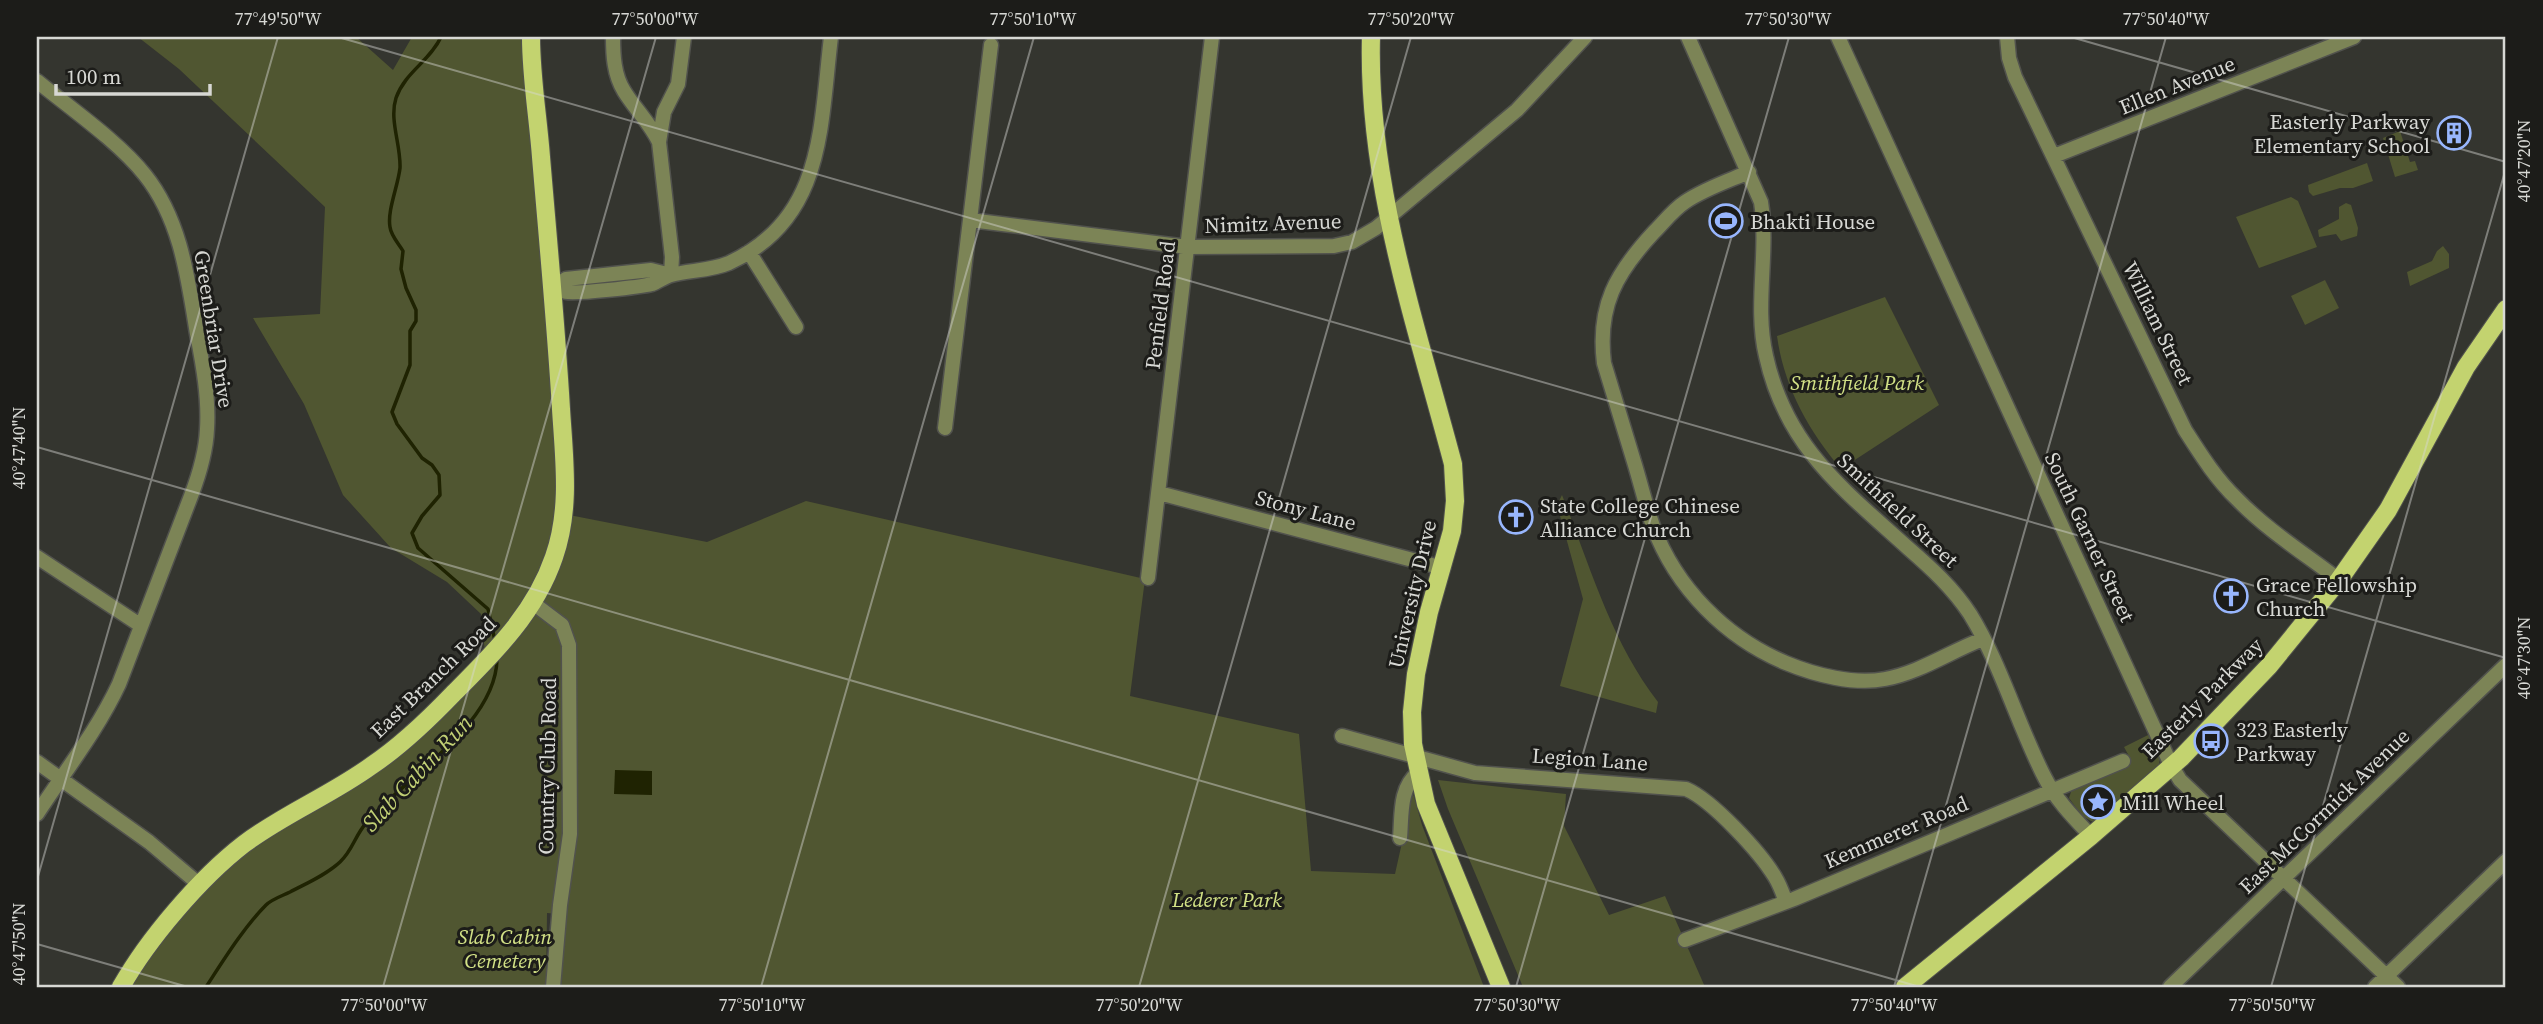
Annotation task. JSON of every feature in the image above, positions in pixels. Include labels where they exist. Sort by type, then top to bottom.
[{"type":"main road","name":"East Branch Road","points":[[121,987],[158,934],[200,885],[243,845],[381,759],[430,717],[508,637],[533,603],[554,559],[564,514],[566,474],[531,37]]},
{"type":"main road","name":"University Drive","points":[[1371,37],[1377,155],[1388,218],[1453,464],[1455,501],[1452,531],[1429,612],[1416,674],[1412,712],[1416,764],[1426,804],[1501,987]]},
{"type":"main road","name":"Easterly Parkway","points":[[1905,987],[2091,836],[2204,735],[2263,673],[2339,580],[2388,510],[2466,368],[2506,309]]},
{"type":"street","points":[[613,37],[613,55],[618,79],[659,142]]},
{"type":"street","points":[[671,275],[659,142],[664,113],[678,84],[684,37]]},
{"type":"street","points":[[551,288],[566,279],[651,270],[671,275],[718,267],[749,252],[771,235],[792,211],[813,169],[831,37]]},
{"type":"street","name":"Penfield Road","points":[[1148,578],[1212,37]]},
{"type":"street","name":"Nimitz Avenue","points":[[971,220],[1188,247],[1334,246],[1352,242],[1368,234],[1517,110],[1585,37]]},
{"type":"street","name":"Smithfield Street","points":[[1688,37],[1761,202],[1763,217],[1760,309],[1764,346],[1775,389],[1789,420],[1814,458],[1835,483],[1948,585],[1968,611],[2052,790],[2091,836]]},
{"type":"street","name":"South Garner Street","points":[[1838,37],[2171,765],[2180,780],[2398,987]]},
{"type":"street","name":"William Street","points":[[2007,37],[2009,58],[2015,77],[2185,430],[2206,463],[2237,500],[2273,531],[2339,580]]},
{"type":"street","name":"Ellen Avenue","points":[[2054,156],[2354,37]]},
{"type":"street","points":[[945,428],[990,46]]},
{"type":"street","name":"Greenbriar Drive","points":[[37,81],[145,174],[168,213],[187,273],[206,398],[206,441],[201,468],[107,710],[37,814]]},
{"type":"street","points":[[645,117],[670,99]]},
{"type":"street","points":[[1749,172],[1684,202],[1668,217],[1618,277],[1603,316],[1601,340],[1604,363],[1653,526],[1666,555],[1690,592],[1728,629],[1772,657],[1831,677],[1884,680],[1983,639]]},
{"type":"street","points":[[749,252],[796,327]]},
{"type":"street","name":"Stony Lane","points":[[1158,493],[1443,568]]},
{"type":"street","points":[[37,557],[140,625]]},
{"type":"street","name":"Country Club Road","points":[[533,603],[562,625],[569,645],[570,834],[559,905],[553,987]]},
{"type":"street","name":"East McCormick Avenue","points":[[2170,987],[2506,665]]},
{"type":"street","name":"Legion Lane","points":[[1342,736],[1416,764],[1475,773],[1686,789],[1708,803],[1761,858],[1776,877],[1786,902]]},
{"type":"street","name":"Kemmerer Road","points":[[1685,940],[1786,902],[2123,761]]},
{"type":"street","points":[[37,762],[149,842],[200,885]]},
{"type":"street","points":[[1401,838],[1404,795],[1416,764]]},
{"type":"street","points":[[2375,987],[2506,861]]},
{"type":"green space","points":[[138,37],[356,37],[393,70],[412,37],[530,37],[564,514],[707,542],[806,501],[1145,579],[1130,696],[1299,734],[1311,871],[1395,874],[1413,793],[1422,825],[1484,987],[553,987],[558,914],[547,913],[546,987],[121,987],[200,885],[326,794],[486,662],[481,614],[447,582],[391,548],[343,495],[304,404],[253,318],[320,314],[325,207],[179,69]]},
{"type":"green space","points":[[2400,131],[2410,162],[2415,161],[2418,170],[2395,177],[2383,138]]},
{"type":"green space","points":[[2367,163],[2373,181],[2313,196],[2309,192],[2308,185]]},
{"type":"green space","points":[[2291,197],[2298,201],[2317,247],[2259,268],[2236,217]]},
{"type":"green space","points":[[2346,203],[2351,205],[2358,228],[2357,236],[2341,241],[2336,234],[2319,237],[2318,230],[2339,219],[2339,207]]},
{"type":"green space","points":[[2443,246],[2449,254],[2449,268],[2410,286],[2407,272],[2432,261]]},
{"type":"green space","points":[[2325,280],[2339,308],[2305,325],[2291,296]]},
{"type":"green space","name":"Smithfield Park","points":[[1885,297],[1939,405],[1841,469],[1818,439],[1799,407],[1785,373],[1777,336]]},
{"type":"green space","points":[[1562,495],[1614,628],[1627,654],[1658,702],[1656,713],[1560,686],[1583,599],[1557,505]]},
{"type":"green space","points":[[2150,734],[2160,757],[2159,765],[2097,820],[2093,822],[2082,816],[2069,798],[2072,789],[2129,762],[2130,758],[2124,747]]},
{"type":"green space","points":[[1438,780],[1566,794],[1564,826],[1609,915],[1665,896],[1705,987],[1523,987]]},
{"type":"shaded area","points":[[615,770],[652,771],[652,795],[614,794]]},
{"type":"waterway","name":"Slab Cabin Run","points":[[441,37],[431,53],[405,81],[394,106],[400,168],[390,214],[390,227],[393,237],[403,251],[401,269],[416,310],[416,321],[410,331],[410,365],[392,412],[397,424],[422,458],[432,465],[439,475],[440,495],[412,533],[418,548],[488,609],[495,641]]},
{"type":"waterway","name":"Slab Cabin Run","points":[[206,987],[242,934],[266,905],[323,875],[340,862],[367,822],[466,727],[482,705],[493,683],[497,659]]},
{"type":"place","name":"Easterly Parkway Elementary School","points":[[2454,133]]},
{"type":"place","name":"Bhakti House","points":[[1726,221]]},
{"type":"place","name":"State College Chinese Alliance Church","points":[[1516,517]]},
{"type":"place","name":"Grace Fellowship Church","points":[[2231,596]]},
{"type":"place","name":"323 Easterly Parkway","points":[[2211,741]]},
{"type":"place","name":"Mill Wheel","points":[[2098,802]]},
{"type":"park label","name":"Lederer Park","points":[[1227,899]]},
{"type":"park label","name":"Slab Cabin Cemetery","points":[[505,948]]}]
